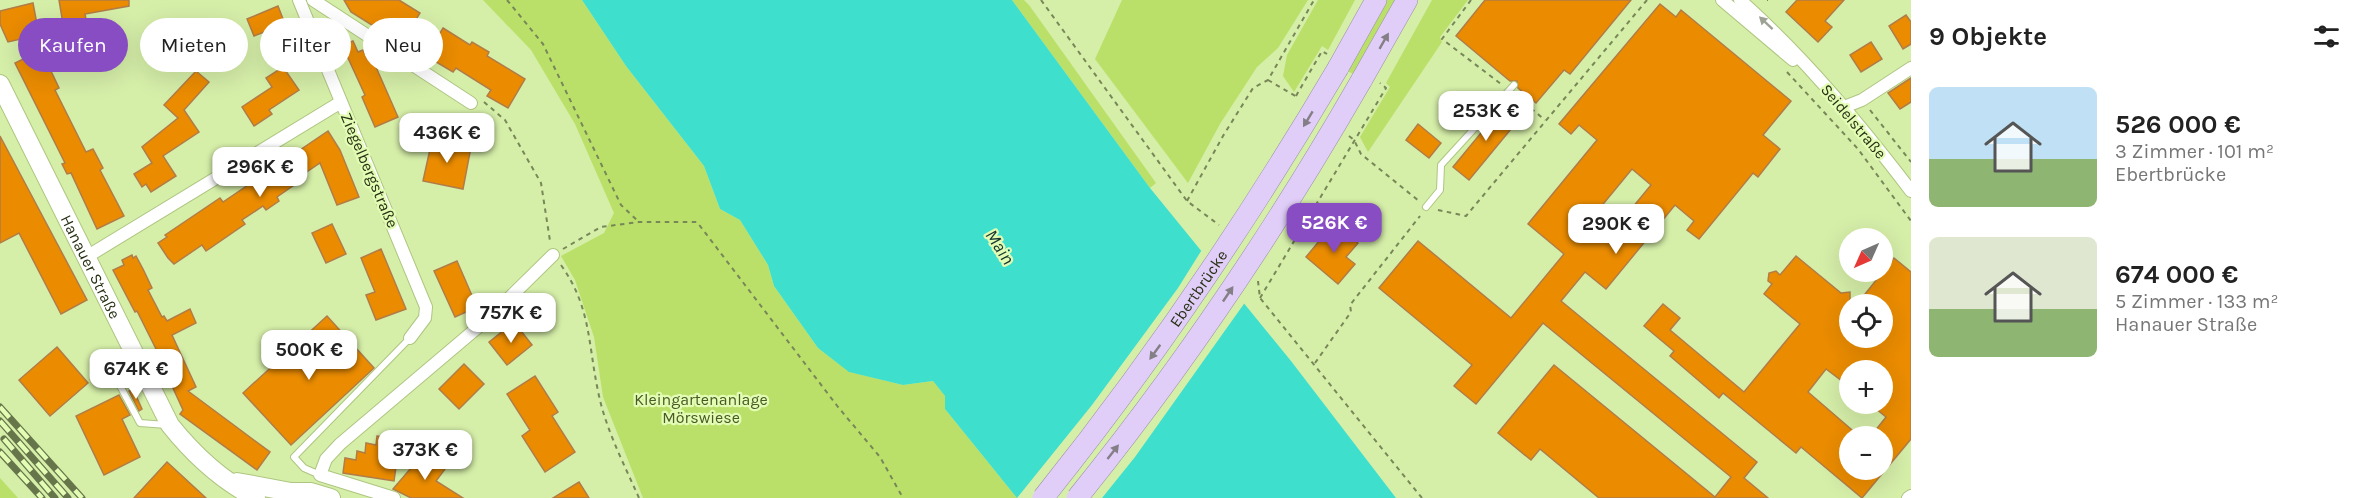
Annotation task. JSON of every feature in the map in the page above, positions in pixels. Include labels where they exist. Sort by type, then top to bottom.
[{"type":"highway","name":"Ebertbrücke","points":[[1043,498],[1116,405],[1194,296],[1268,184],[1376,0]]},
{"type":"highway","name":"Ebertbrücke","points":[[1077,498],[1170,377],[1235,285],[1302,181],[1370,82],[1407,0]]},
{"type":"main road","name":"Hanauer Straße","points":[[0,84],[88,256],[170,425],[193,453],[250,496]]},
{"type":"main road","points":[[226,480],[291,492],[311,492],[332,498]]},
{"type":"street","name":"Ziegelbergstraße","points":[[299,0],[426,307],[425,318],[410,338]]},
{"type":"street","points":[[313,0],[475,101]]},
{"type":"street","name":"Seidelstraße","points":[[1722,0],[1765,39],[1818,79]]},
{"type":"street","name":"Seidelstraße","points":[[1740,0],[1773,30],[1844,107],[1911,191]]},
{"type":"street","points":[[1844,107],[1862,100],[1911,68]]},
{"type":"street","points":[[88,256],[341,102]]},
{"type":"street","points":[[394,498],[320,476],[326,459],[340,444],[490,317],[553,255]]},
{"type":"lane","points":[[1426,207],[1440,190],[1441,165],[1514,85]]},
{"type":"lane","points":[[320,476],[304,468],[294,457],[410,338]]},
{"type":"lane","points":[[139,362],[118,382],[140,423],[170,425]]},
{"type":"path","points":[[507,0],[543,44],[621,205],[639,222]]},
{"type":"path","points":[[1041,0],[1187,201],[1224,229]]},
{"type":"path","points":[[1187,201],[1222,136],[1253,88],[1268,80],[1314,0]]},
{"type":"path","points":[[1471,0],[1442,39],[1509,90],[1545,121]]},
{"type":"path","points":[[1346,134],[1354,141],[1361,154],[1426,207],[1466,216],[1647,0]]},
{"type":"path","points":[[1296,96],[1322,51]]},
{"type":"path","points":[[1783,69],[1858,149],[1911,221]]},
{"type":"path","points":[[1268,80],[1304,102]]},
{"type":"path","points":[[1260,297],[1386,88],[1370,82]]},
{"type":"path","points":[[1862,100],[1911,162]]},
{"type":"path","points":[[475,101],[505,120],[541,183],[553,255],[570,279],[590,329],[598,392],[618,453],[639,498]]},
{"type":"path","points":[[1315,364],[1351,312],[1350,305],[1426,207]]},
{"type":"path","points":[[553,255],[601,227],[639,222],[697,222],[838,407],[880,457],[903,498]]},
{"type":"path","points":[[1258,277],[1260,297],[1422,498]]},
{"type":"green space","name":"Kleingartenanlage Mörswiese","points":[[483,0],[582,0],[626,66],[704,166],[720,209],[740,220],[768,265],[774,286],[818,348],[850,372],[903,385],[933,381],[945,396],[945,409],[1017,498],[643,498],[603,397],[594,337],[575,280],[561,256],[604,233],[614,213],[575,124],[531,50]]},
{"type":"green space","points":[[1012,0],[1024,0],[1029,5],[1156,183],[1150,188]]},
{"type":"green space","points":[[1122,0],[1308,0],[1278,48],[1257,67],[1220,124],[1188,183],[1095,59]]},
{"type":"green space","points":[[1318,0],[1355,0],[1328,50],[1322,46],[1294,92],[1283,76],[1287,55]]},
{"type":"green space","points":[[1386,0],[1395,0],[1353,74],[1346,70]]},
{"type":"green space","points":[[1432,0],[1468,0],[1440,37],[1442,42],[1368,152],[1360,137],[1390,87],[1386,83]]},
{"type":"green space","points":[[0,478],[18,498],[0,498]]},
{"type":"water","name":"Main","points":[[582,0],[1012,0],[1150,188],[1291,361],[1396,498],[1017,498],[945,409],[945,396],[933,381],[903,385],[849,372],[818,348],[774,286],[768,265],[740,220],[720,209],[704,166],[626,66]]},
{"type":"pier","points":[[1203,248],[1246,301],[1135,457],[1102,498],[1017,498],[1092,405],[1178,288]]},
{"type":"building","points":[[59,0],[129,0],[129,6],[85,14],[86,18],[62,18]]},
{"type":"building","points":[[344,0],[399,0],[420,13],[417,18],[363,20],[351,12]]},
{"type":"building","points":[[1485,0],[1631,0],[1570,74],[1564,70],[1536,103],[1518,88],[1517,81],[1510,81],[1456,36]]},
{"type":"building","points":[[1797,0],[1844,0],[1825,21],[1832,27],[1818,42],[1786,12]]},
{"type":"building","points":[[33,3],[36,18],[18,18],[18,40],[8,42],[0,24],[0,11]]},
{"type":"building","points":[[1660,4],[1676,17],[1681,10],[1791,101],[1763,135],[1780,149],[1758,177],[1753,173],[1699,239],[1687,230],[1694,221],[1675,205],[1606,289],[1585,272],[1561,301],[1757,462],[1744,478],[1768,498],[1599,498],[1540,449],[1531,460],[1498,433],[1554,365],[1715,497],[1731,477],[1543,323],[1476,404],[1454,386],[1472,365],[1379,288],[1418,241],[1511,318],[1564,254],[1528,224],[1597,140],[1579,125],[1571,134],[1559,124]],"holes":[[[1632,169],[1651,185],[1609,236],[1590,220]]]},
{"type":"building","points":[[278,6],[283,18],[260,18],[260,34],[254,36],[248,19]]},
{"type":"building","points":[[1906,15],[1911,22],[1911,44],[1903,49],[1889,26]]},
{"type":"building","points":[[443,28],[470,45],[472,42],[489,52],[487,56],[525,79],[508,108],[487,96],[491,90],[456,68],[453,72],[443,66]]},
{"type":"building","points":[[353,41],[358,52],[363,50],[363,72],[378,72],[398,117],[375,127],[362,97],[365,95],[351,65],[351,42]]},
{"type":"building","points":[[1871,42],[1882,59],[1861,72],[1850,55]]},
{"type":"building","points":[[20,72],[51,72],[59,88],[55,90],[86,152],[93,149],[103,168],[100,170],[124,216],[97,229],[71,173],[67,174],[62,164],[65,163]]},
{"type":"building","points":[[195,72],[209,82],[184,110],[199,132],[163,156],[176,176],[151,192],[146,184],[142,187],[134,174],[152,163],[142,147],[178,118],[164,105]]},
{"type":"building","points":[[275,72],[286,72],[299,90],[269,110],[272,114],[254,126],[242,107],[272,87],[266,78]]},
{"type":"building","points":[[1911,78],[1911,102],[1900,109],[1888,93]]},
{"type":"building","points":[[1504,105],[1520,118],[1469,180],[1453,167]]},
{"type":"building","points":[[1418,124],[1441,143],[1429,158],[1406,140]]},
{"type":"building","points":[[328,131],[340,150],[359,197],[337,205],[320,163],[295,180],[297,183],[277,197],[279,201],[266,210],[263,206],[242,220],[245,224],[206,251],[202,245],[174,264],[168,258],[158,243],[167,237],[165,235],[220,198],[223,202]]},
{"type":"building","points":[[0,136],[87,300],[61,314],[19,233],[0,243]]},
{"type":"building","points":[[432,140],[471,147],[463,189],[423,181]]},
{"type":"building","points":[[1334,223],[1358,243],[1346,257],[1355,264],[1338,284],[1306,257]]},
{"type":"building","points":[[332,224],[346,254],[326,263],[312,233]]},
{"type":"building","points":[[381,249],[406,309],[376,320],[366,295],[375,292],[361,258]]},
{"type":"building","points":[[132,255],[133,258],[136,256],[143,269],[152,288],[148,290],[162,317],[164,316],[167,321],[190,309],[196,323],[172,335],[196,387],[188,391],[270,452],[257,470],[180,414],[183,410],[167,375],[170,377],[137,311],[135,312],[113,270],[124,265],[122,260]]},
{"type":"building","points":[[1796,256],[1841,293],[1850,292],[1850,294],[1839,294],[1839,348],[1893,348],[1893,294],[1865,294],[1875,282],[1893,282],[1894,258],[1911,272],[1911,439],[1893,461],[1893,426],[1879,426],[1886,417],[1882,414],[1893,414],[1893,360],[1839,360],[1839,379],[1826,369],[1808,392],[1847,426],[1839,426],[1839,479],[1801,447],[1796,453],[1723,393],[1719,398],[1670,356],[1674,351],[1644,326],[1663,304],[1680,318],[1670,330],[1744,392],[1800,324],[1764,294],[1772,284],[1768,281],[1769,273],[1776,271],[1780,275]]},
{"type":"building","points":[[457,261],[477,307],[455,317],[434,271]]},
{"type":"building","points":[[327,316],[374,368],[291,445],[243,393]]},
{"type":"building","points":[[514,322],[532,345],[507,365],[489,342]]},
{"type":"building","points":[[57,347],[88,383],[50,416],[19,380]]},
{"type":"building","points":[[464,364],[484,384],[459,409],[439,389]]},
{"type":"building","points":[[535,376],[558,412],[552,416],[575,452],[545,472],[522,436],[530,430],[507,394]]},
{"type":"building","points":[[133,389],[142,409],[139,411],[129,391]]},
{"type":"building","points":[[119,395],[130,415],[122,419],[140,457],[104,475],[76,416]]},
{"type":"building","points":[[377,436],[400,439],[394,481],[343,473],[345,458],[356,460],[357,451],[365,453],[366,443],[376,445]]},
{"type":"building","points":[[423,454],[431,461],[434,458],[445,469],[436,481],[463,498],[411,498],[393,489]]},
{"type":"building","points":[[167,462],[206,498],[134,498]]},
{"type":"building","points":[[1840,480],[1877,480],[1862,498]]},
{"type":"building","points":[[579,482],[589,498],[553,498]]},
{"type":"railway","points":[[0,407],[82,498]]},
{"type":"railway","points":[[0,421],[68,498]]},
{"type":"railway","points":[[4,439],[55,498]]},
{"type":"railway","points":[[0,452],[42,498]]}]
